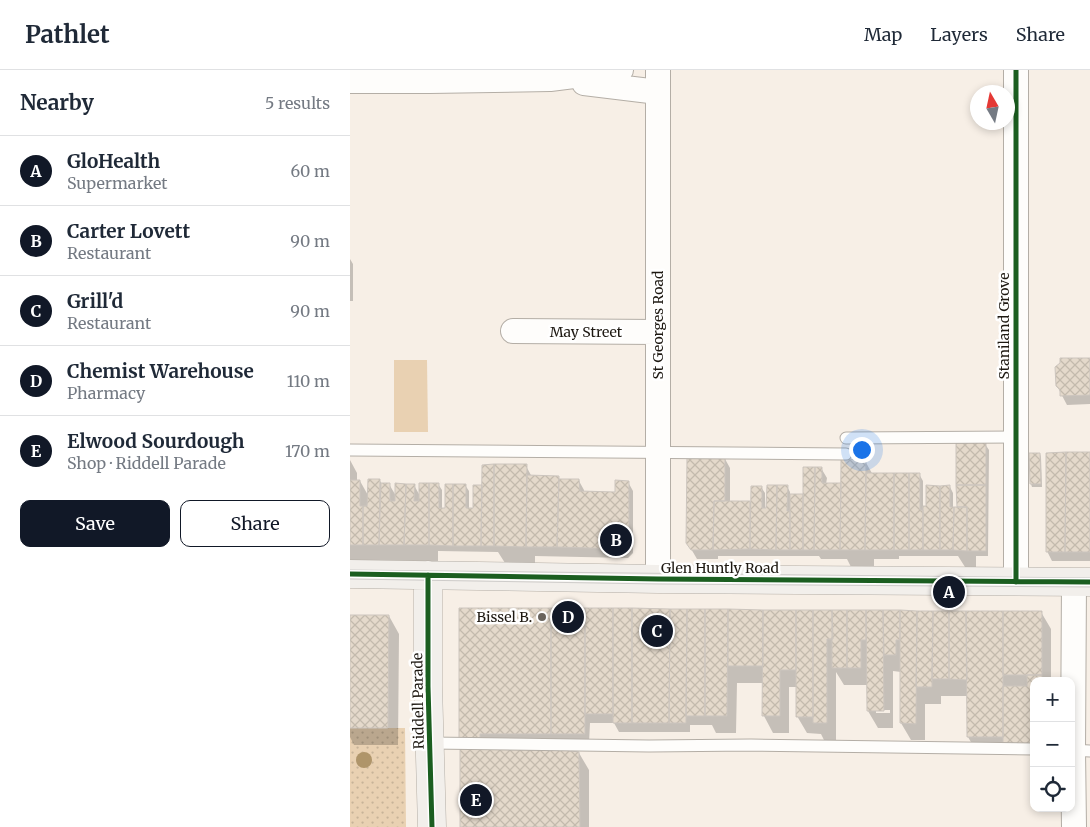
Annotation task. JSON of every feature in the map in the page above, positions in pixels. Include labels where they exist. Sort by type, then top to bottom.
[{"type":"street","points":[[550,79],[621,70]]},
{"type":"street","name":"Staniland Grove","points":[[1016,70],[1016,582]]},
{"type":"street","points":[[350,81],[419,76],[550,79],[630,90],[658,81]]},
{"type":"street","name":"St Georges Road","points":[[658,81],[658,579]]},
{"type":"street","name":"May Street","points":[[513,331],[658,332]]},
{"type":"street","name":"Glen Huntly Road","points":[[350,574],[658,579],[1082,582]]},
{"type":"street","name":"Riddell Parade","points":[[428,575],[428,686],[432,827]]},
{"type":"street","points":[[1074,827],[1082,582]]},
{"type":"lane","points":[[846,438],[1016,437]]},
{"type":"lane","points":[[350,450],[846,454]]},
{"type":"lane","points":[[430,743],[641,746],[751,745],[1030,750]]},
{"type":"shaded area","points":[[394,360],[427,360],[428,432],[394,432]]},
{"type":"shaded area","points":[[350,728],[405,728],[406,827],[350,827]]},
{"type":"building","points":[[1060,358],[1090,358],[1090,395],[1060,396],[1060,390],[1056,386],[1055,367],[1060,363]]},
{"type":"building","points":[[986,442],[986,485],[956,485],[956,443]]},
{"type":"building","points":[[1066,452],[1065,552],[1046,552],[1046,453]]},
{"type":"building","points":[[1066,452],[1090,452],[1090,552],[1065,552]]},
{"type":"building","points":[[1029,453],[1040,453],[1041,484],[1030,484]]},
{"type":"building","points":[[687,457],[725,457],[725,501],[714,501],[713,550],[691,550],[686,543]]},
{"type":"building","points":[[841,459],[866,460],[865,550],[840,550]]},
{"type":"building","points":[[494,464],[494,546],[481,546],[482,465]]},
{"type":"building","points":[[494,464],[527,464],[526,547],[494,546]]},
{"type":"building","points":[[803,467],[815,467],[814,550],[803,550]]},
{"type":"building","points":[[815,467],[822,467],[822,483],[841,483],[840,550],[814,550]]},
{"type":"building","points":[[866,473],[894,473],[894,550],[865,550]]},
{"type":"building","points":[[894,473],[909,473],[909,550],[894,550]]},
{"type":"building","points":[[909,473],[920,473],[920,510],[923,510],[923,550],[909,550]]},
{"type":"building","points":[[527,475],[559,476],[557,547],[526,547]]},
{"type":"building","points":[[368,479],[380,479],[379,545],[363,545],[363,506],[367,506]]},
{"type":"building","points":[[559,479],[579,479],[580,491],[615,492],[615,480],[629,481],[629,543],[623,549],[557,547]]},
{"type":"building","points":[[350,480],[360,480],[360,506],[363,506],[363,545],[350,545]]},
{"type":"building","points":[[381,483],[390,483],[390,501],[395,501],[395,483],[406,484],[404,545],[379,545]]},
{"type":"building","points":[[419,483],[429,483],[429,545],[404,545],[406,484],[415,484],[414,501],[419,501]]},
{"type":"building","points":[[429,483],[439,483],[439,508],[445,508],[445,484],[453,484],[453,546],[429,545]]},
{"type":"building","points":[[453,484],[466,484],[466,508],[473,508],[473,485],[482,485],[481,546],[453,546]]},
{"type":"building","points":[[767,485],[777,485],[776,550],[750,549],[751,486],[762,486],[762,508],[766,508]]},
{"type":"building","points":[[777,485],[788,485],[787,511],[790,511],[790,550],[776,550]]},
{"type":"building","points":[[926,485],[940,486],[940,550],[923,550],[923,506],[926,506]]},
{"type":"building","points":[[950,485],[950,507],[954,507],[953,550],[940,550],[940,486]]},
{"type":"building","points":[[956,485],[986,485],[986,551],[967,551],[967,507],[957,507]]},
{"type":"building","points":[[790,494],[803,494],[803,550],[790,550]]},
{"type":"building","points":[[714,501],[750,501],[750,549],[713,550]]},
{"type":"building","points":[[954,507],[967,507],[967,551],[953,550]]},
{"type":"building","points":[[459,608],[551,608],[551,734],[480,734],[480,738],[459,738]]},
{"type":"building","points":[[551,608],[585,608],[585,734],[551,734]]},
{"type":"building","points":[[585,608],[613,608],[613,714],[585,714]]},
{"type":"building","points":[[613,608],[632,608],[632,723],[613,723]]},
{"type":"building","points":[[632,608],[670,609],[669,723],[632,723]]},
{"type":"building","points":[[670,609],[687,609],[686,723],[669,723]]},
{"type":"building","points":[[687,609],[705,609],[705,716],[686,716]]},
{"type":"building","points":[[705,609],[728,609],[727,716],[705,716]]},
{"type":"building","points":[[728,609],[763,610],[763,666],[728,666]]},
{"type":"building","points":[[763,610],[796,610],[796,670],[780,670],[780,716],[762,716]]},
{"type":"building","points":[[796,610],[813,610],[813,717],[796,717]]},
{"type":"building","points":[[813,610],[832,610],[833,639],[827,639],[827,723],[813,723]]},
{"type":"building","points":[[832,610],[847,610],[847,668],[832,668]]},
{"type":"building","points":[[847,610],[866,610],[866,640],[861,640],[861,668],[847,668]]},
{"type":"building","points":[[866,610],[883,610],[884,711],[867,711]]},
{"type":"building","points":[[883,610],[900,610],[900,640],[896,640],[896,655],[884,655]]},
{"type":"building","points":[[900,610],[917,611],[916,724],[900,723]]},
{"type":"building","points":[[917,611],[933,611],[932,687],[916,687]]},
{"type":"building","points":[[933,611],[949,611],[949,679],[932,679]]},
{"type":"building","points":[[949,611],[966,611],[967,680],[949,679]]},
{"type":"building","points":[[966,611],[1003,611],[1003,737],[967,737]]},
{"type":"building","points":[[1003,611],[1042,611],[1042,675],[1003,675]]},
{"type":"building","points":[[350,615],[389,615],[388,728],[350,728]]},
{"type":"building","points":[[1027,675],[1042,675],[1042,677],[1030,677],[1030,744],[1003,744],[1003,686],[1027,686]]},
{"type":"building","points":[[460,748],[579,752],[580,827],[460,827]]},
{"type":"tram line","points":[[350,570],[1090,578]]},
{"type":"tram line","points":[[350,579],[659,584],[1090,587]]},
{"type":"cycle path","points":[[1016,70],[1016,582]]},
{"type":"cycle path","points":[[350,574],[658,579],[1090,582]]},
{"type":"cycle path","points":[[428,575],[428,686],[432,827]]},
{"type":"place","name":"Carter Lovett","points":[[616,540]]},
{"type":"place","name":"GloHealth","points":[[949,592]]},
{"type":"place","name":"Bissel B.","points":[[542,617]]},
{"type":"place","name":"Chemist Warehouse","points":[[568,617]]},
{"type":"place","name":"Grill'd","points":[[657,631]]},
{"type":"place","name":"Elwood Sourdough","points":[[476,800]]}]
